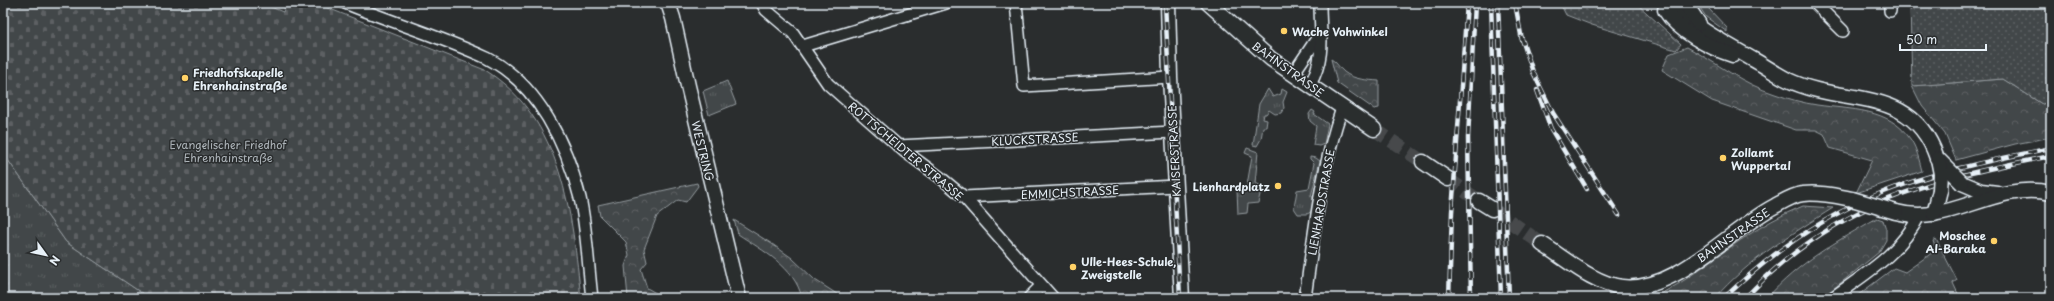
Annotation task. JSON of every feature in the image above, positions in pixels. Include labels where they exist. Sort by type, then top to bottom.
[{"type":"main road","name":"WESTRING","points":[[668,3],[673,18],[739,298]]},
{"type":"main road","name":"KAISERSTRASSE","points":[[1168,3],[1170,77],[1182,298]]},
{"type":"main road","name":"BAHNSTRASSE","points":[[1208,3],[1246,39],[1293,74],[1374,129]]},
{"type":"main road","points":[[1660,3],[1667,14],[1689,33],[1715,49],[1762,64]]},
{"type":"main road","points":[[1668,3],[1718,40],[1788,79],[1810,89],[1874,101],[1891,106],[1918,124],[1936,153],[1962,183],[1981,191],[1999,193]]},
{"type":"main road","points":[[1688,3],[1689,8],[1702,29]]},
{"type":"main road","points":[[1934,214],[1940,190],[1941,174],[1936,153]]},
{"type":"main road","points":[[1423,162],[1448,179]]},
{"type":"main road","name":"BAHNSTRASSE","points":[[1542,244],[1597,278],[1622,287],[1640,288],[1678,272],[1707,254],[1750,221],[1793,197],[1818,194],[1852,199],[1896,212],[1919,216],[1934,214],[1999,193],[2021,190],[2040,190],[2051,193]]},
{"type":"main road","points":[[1479,201],[1492,209]]},
{"type":"street","points":[[345,3],[487,58],[518,79],[548,120],[567,156],[580,199],[592,298]]},
{"type":"street","name":"ROTTSCHEIDTER STRASSE","points":[[762,3],[766,10],[793,33],[803,46],[815,68],[828,84],[898,146],[964,197],[1053,298]]},
{"type":"street","points":[[803,46],[946,3]]},
{"type":"street","points":[[1016,3],[1024,86],[1170,77]]},
{"type":"street","points":[[1310,85],[1321,60],[1322,48],[1320,34],[1320,3]]},
{"type":"street","points":[[1815,3],[1843,31]]},
{"type":"street","points":[[1293,74],[1320,34]]},
{"type":"street","name":"LIENHARDSTRASSE","points":[[1305,298],[1315,224],[1324,177],[1342,108]]},
{"type":"street","name":"KLUCKSTRASSE","points":[[898,146],[1173,132]]},
{"type":"street","name":"EMMICHSTRASSE","points":[[964,197],[1176,186]]},
{"type":"street","points":[[1832,298],[1893,252],[1909,235],[1919,216]]},
{"type":"street","points":[[1029,298],[1041,286]]},
{"type":"green space","name":"Evangelischer Friedhof Ehrenhainstraße","points":[[3,3],[261,3],[283,12],[286,3],[315,3],[485,70],[511,90],[532,115],[547,142],[559,171],[567,202],[573,234],[581,298],[149,298],[66,242],[3,153]]},
{"type":"green space","points":[[1560,3],[1636,3],[1681,44],[1676,50],[1592,25],[1566,15]]},
{"type":"green space","points":[[1697,3],[1709,3],[1709,9],[1727,28],[1727,32],[1706,17]]},
{"type":"green space","points":[[1910,3],[2051,3],[2051,102],[2042,104],[2003,79],[1912,86]]},
{"type":"green space","points":[[1687,47],[1741,79],[1763,90],[1806,103],[1868,112],[1892,121],[1902,129],[1913,143],[1922,171],[1856,193],[1872,160],[1830,148],[1824,134],[1816,130],[1796,130],[1712,101],[1662,70],[1669,54]]},
{"type":"green space","points":[[1331,59],[1344,72],[1352,77],[1379,81],[1379,108],[1374,109],[1337,83]]},
{"type":"green space","points":[[2003,79],[2042,104],[2051,102],[2051,137],[2015,144],[1956,160],[1945,134],[1922,106],[1912,86]]},
{"type":"green space","points":[[727,81],[736,104],[709,115],[703,91]]},
{"type":"green space","points":[[1268,89],[1273,97],[1281,94],[1282,89],[1287,92],[1283,102],[1284,108],[1281,113],[1275,114],[1269,110],[1266,114],[1264,114],[1263,119],[1267,120],[1266,127],[1263,127],[1261,139],[1257,146],[1253,145],[1259,104]]},
{"type":"green space","points":[[1312,110],[1315,112],[1314,114],[1328,124],[1324,144],[1319,146],[1313,145],[1316,126],[1310,121],[1309,114]]},
{"type":"green space","points":[[1247,148],[1258,152],[1255,183],[1262,186],[1258,203],[1248,204],[1247,213],[1238,214],[1237,190],[1246,191],[1252,156],[1245,153]]},
{"type":"green space","points":[[3,153],[66,242],[149,298],[3,298]]},
{"type":"green space","points":[[1310,157],[1316,158],[1320,161],[1311,196],[1314,198],[1311,212],[1307,214],[1298,214],[1294,208],[1297,190],[1309,188],[1314,163]]},
{"type":"green space","points":[[697,183],[698,186],[686,202],[678,200],[657,216],[644,249],[647,262],[641,269],[647,288],[661,296],[724,295],[725,298],[628,298],[625,266],[629,255],[626,242],[600,216],[598,205]]},
{"type":"green space","points":[[1803,206],[1833,208],[1771,248],[1728,284],[1715,298],[1654,298],[1686,279],[1757,229]]},
{"type":"green space","points":[[1877,218],[1883,220],[1886,229],[1886,240],[1879,252],[1822,298],[1767,298],[1779,285],[1805,263],[1833,244]]},
{"type":"green space","points":[[734,220],[792,258],[815,280],[843,298],[802,298],[793,277],[777,261],[738,234]]},
{"type":"green space","points":[[1936,239],[1957,280],[1953,283],[1960,298],[1854,298],[1894,268],[1905,272],[1936,250],[1933,241]]},
{"type":"tunnel","points":[[1374,129],[1423,162]]},
{"type":"tunnel","points":[[1448,179],[1479,201]]},
{"type":"tunnel","points":[[1492,209],[1542,244]]},
{"type":"railway","points":[[1165,3],[1180,298]]},
{"type":"railway","points":[[1449,298],[1452,212],[1467,3]]},
{"type":"railway","points":[[1471,298],[1468,138],[1475,3]]},
{"type":"railway","points":[[1491,3],[1501,298]]},
{"type":"railway","points":[[1498,3],[1509,298]]},
{"type":"railway","points":[[1515,3],[1522,40]]},
{"type":"railway","points":[[1521,36],[1533,72],[1553,113],[1619,215]]},
{"type":"railway","points":[[1537,90],[1551,129],[1587,189]]},
{"type":"railway","points":[[1724,298],[1776,253],[1814,227],[1834,215],[1876,195],[1940,173],[2051,148]]},
{"type":"railway","points":[[1745,298],[1779,266],[1813,239],[1849,218],[1885,200],[1923,186],[1964,175],[2051,156]]},
{"type":"place","name":"Wache Vohwinkel","points":[[1284,31]]},
{"type":"place","name":"Friedhofskapelle Ehrenhainstraße","points":[[185,78]]},
{"type":"place","name":"Zollamt Wuppertal","points":[[1723,158]]},
{"type":"place","name":"Lienhardplatz","points":[[1278,186]]},
{"type":"place","name":"Moschee Al-Baraka","points":[[1994,241]]},
{"type":"place","name":"Ulle-Hees-Schule, Zweigstelle","points":[[1073,267]]}]
